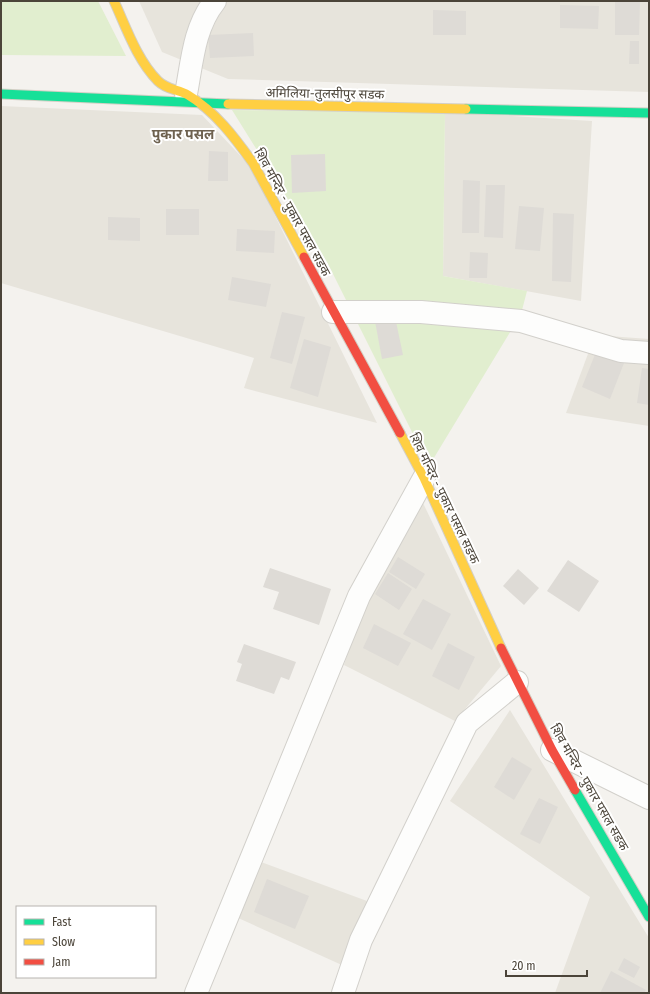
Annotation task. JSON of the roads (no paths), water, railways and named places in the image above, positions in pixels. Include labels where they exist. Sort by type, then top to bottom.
[{"type":"street","points":[[114,1],[142,58],[155,76],[166,87],[193,98],[197,34],[215,1]]},
{"type":"street","name":"अमिलिया-तुलसीपुर सडक","points":[[1,94],[193,98],[649,113]]},
{"type":"street","name":"शिव मन्दिर - पुकार पसल सडक","points":[[193,98],[237,141],[253,163],[424,478],[517,682],[552,750],[649,917]]},
{"type":"street","points":[[333,312],[421,312],[521,321],[621,351],[649,353]]},
{"type":"street","points":[[196,993],[359,596],[424,478]]},
{"type":"street","points":[[343,993],[361,940],[467,723],[517,682]]},
{"type":"street","points":[[552,750],[649,798]]},
{"type":"district","name":"पुकार पसल","points":[[183,134]]}]
